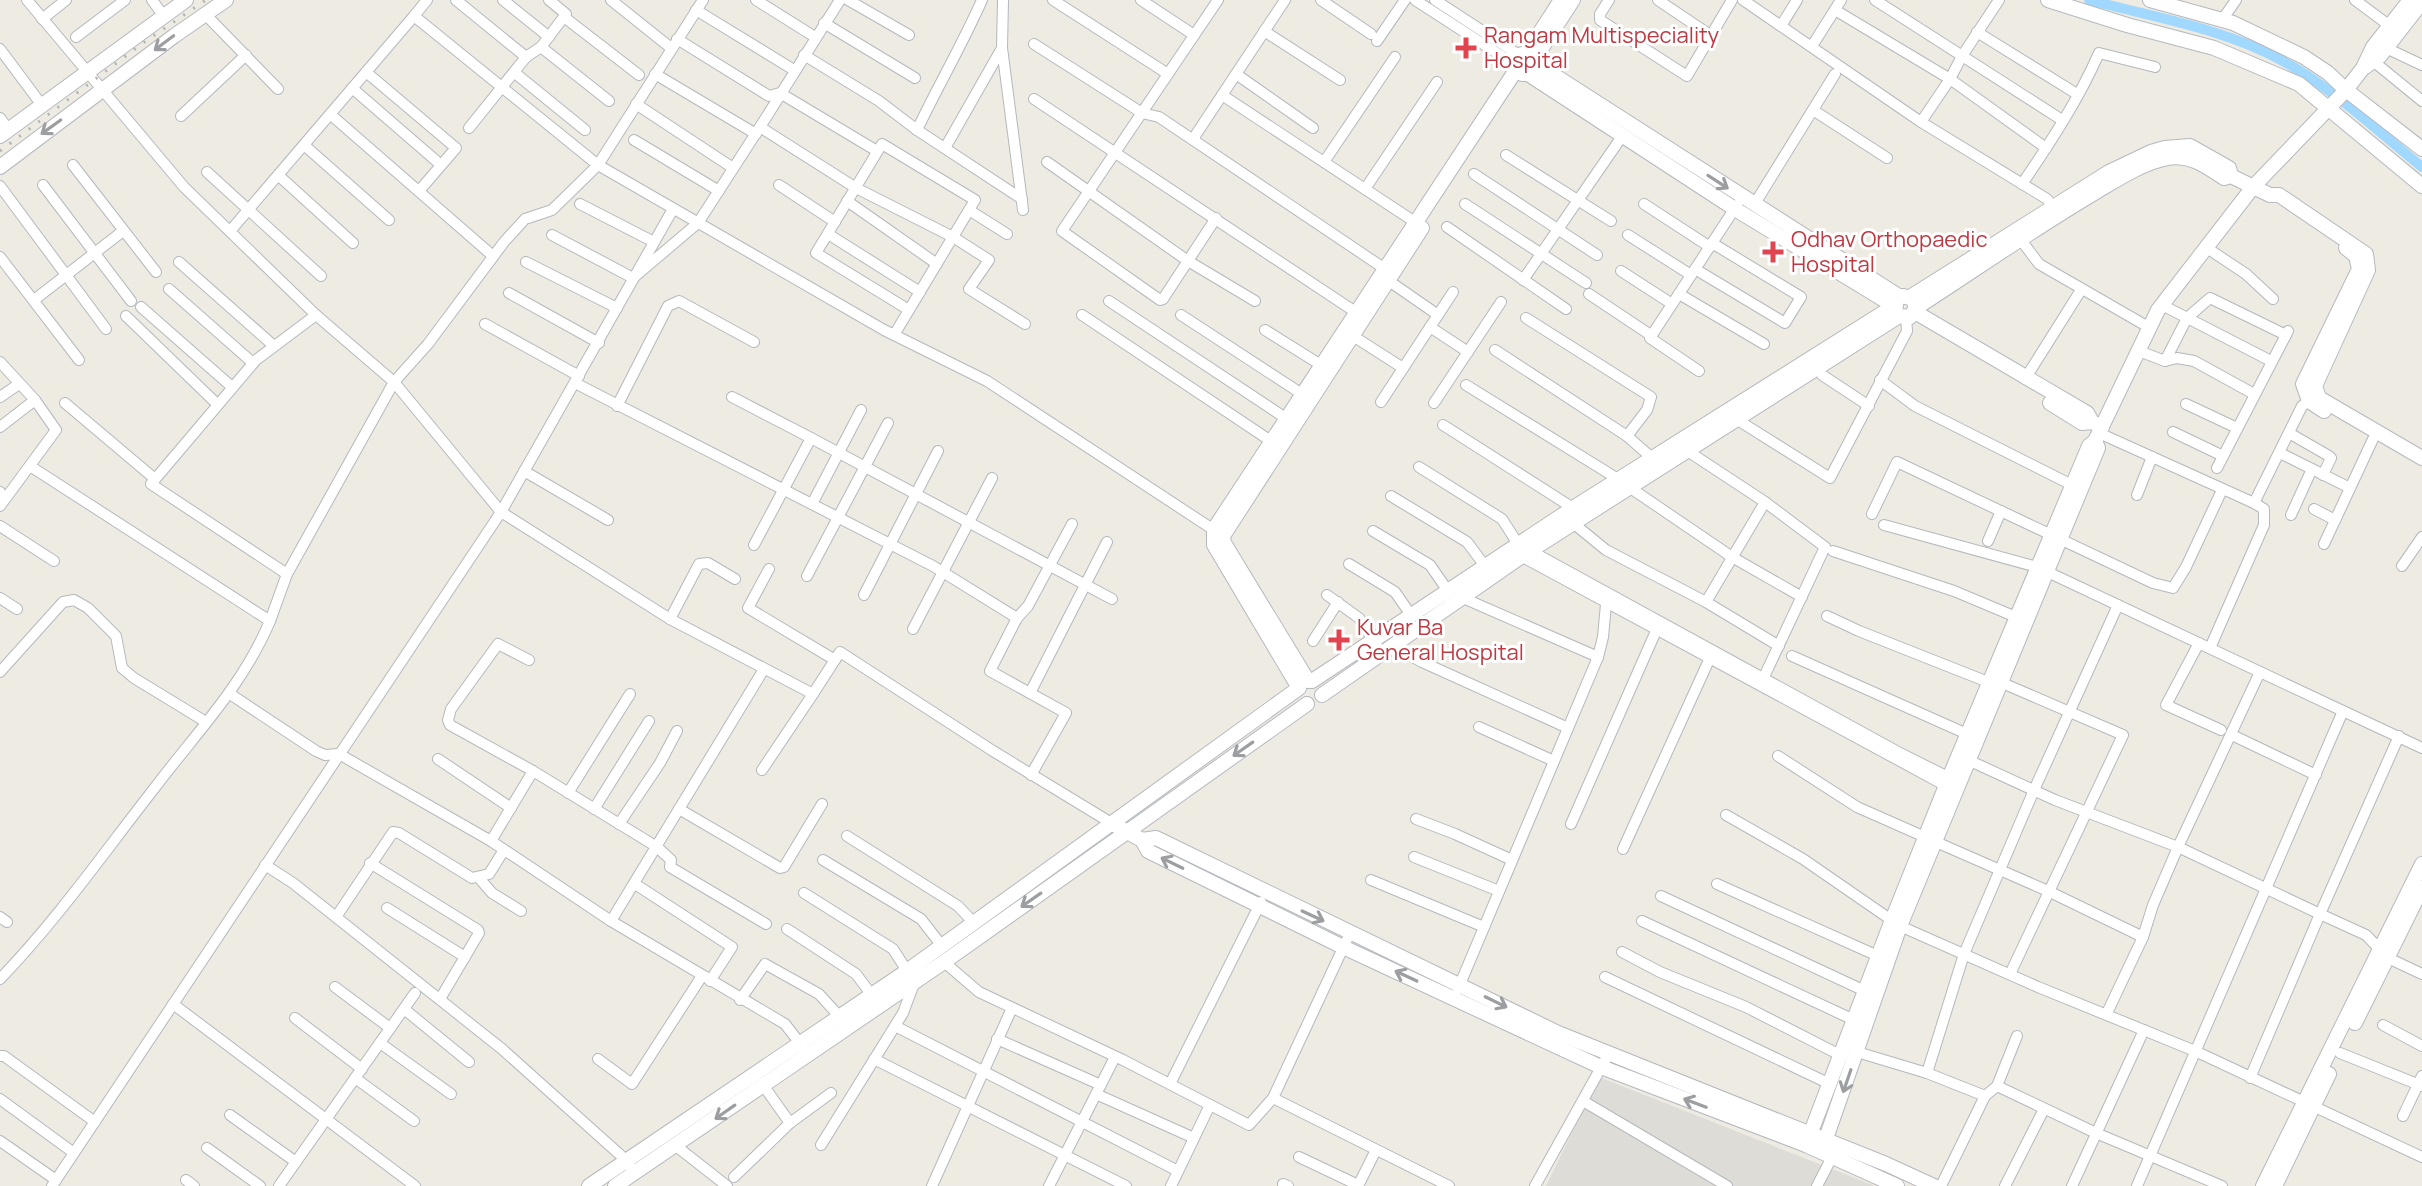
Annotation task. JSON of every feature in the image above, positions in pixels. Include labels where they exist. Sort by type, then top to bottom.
[{"type":"street","points":[[27,0],[184,187],[316,315],[394,382],[501,512],[670,619],[813,694]]},
{"type":"street","points":[[42,19],[66,0]]},
{"type":"street","points":[[76,37],[125,0]]},
{"type":"street","points":[[152,0],[163,15]]},
{"type":"street","points":[[3,128],[88,73],[186,0]]},
{"type":"street","points":[[0,167],[226,0]]},
{"type":"street","points":[[231,230],[427,0]]},
{"type":"street","points":[[456,0],[526,57]]},
{"type":"street","points":[[503,0],[549,37]]},
{"type":"street","points":[[469,128],[526,57],[541,47],[566,14],[549,0]]},
{"type":"street","points":[[611,0],[674,44],[769,96],[780,93],[877,151]]},
{"type":"street","points":[[0,979],[32,946],[230,694],[258,650],[287,574],[394,382],[428,344],[493,256],[525,219],[552,210],[598,165],[703,0]]},
{"type":"street","points":[[756,0],[815,37]]},
{"type":"street","points":[[633,278],[698,223],[840,0]]},
{"type":"street","points":[[848,0],[909,35]]},
{"type":"street","points":[[917,130],[982,0]]},
{"type":"street","points":[[804,55],[879,101],[1023,204],[1002,48],[1003,0]]},
{"type":"street","points":[[1053,0],[1168,74]]},
{"type":"street","points":[[1141,0],[1194,35]]},
{"type":"street","points":[[1216,218],[1163,299],[1156,299],[1062,231],[1218,0]]},
{"type":"street","points":[[1193,139],[1285,0]]},
{"type":"street","points":[[1321,0],[1374,38],[1405,0]]},
{"type":"street","points":[[1415,0],[1524,64],[2082,423],[2264,509],[2264,525],[2204,646],[2166,705],[2316,775]]},
{"type":"street","points":[[1435,0],[1623,135],[1744,204]]},
{"type":"street","points":[[1290,421],[1302,394],[1389,274],[1524,64],[1561,0]]},
{"type":"street","points":[[1524,64],[1573,0]]},
{"type":"street","points":[[1609,0],[1600,14],[1600,20],[1687,76],[1732,0]]},
{"type":"street","points":[[1658,0],[1710,35]]},
{"type":"street","points":[[1743,0],[1921,122],[2047,199],[2056,211]]},
{"type":"street","points":[[1781,26],[1797,0]]},
{"type":"street","points":[[1812,46],[1841,0]]},
{"type":"street","points":[[1875,0],[2062,120]]},
{"type":"street","points":[[1921,122],[1999,0]]},
{"type":"street","points":[[2048,0],[2214,48],[2299,84],[2422,186]]},
{"type":"street","points":[[2150,0],[2222,20],[2304,57],[2422,149]]},
{"type":"street","points":[[2222,20],[2236,0]]},
{"type":"street","points":[[2355,0],[2390,26]]},
{"type":"street","points":[[2368,64],[2373,47],[2390,26],[2418,5]]},
{"type":"street","points":[[2055,537],[2089,446],[2162,305],[2253,187],[2331,109],[2368,64],[2386,48],[2418,5]]},
{"type":"street","points":[[696,10],[794,70]]},
{"type":"street","points":[[1835,10],[1950,79],[2046,148]]},
{"type":"street","points":[[205,14],[278,89]]},
{"type":"street","points":[[414,16],[598,165],[894,335],[987,381],[1219,533],[1307,683],[1321,688],[1322,695]]},
{"type":"street","points":[[564,17],[639,75]]},
{"type":"street","points":[[824,23],[915,78]]},
{"type":"street","points":[[1264,31],[1340,80]]},
{"type":"street","points":[[1977,32],[2077,94]]},
{"type":"street","points":[[1034,44],[1142,113],[1159,117],[1193,139],[1389,274],[1438,315]]},
{"type":"street","points":[[541,47],[609,101]]},
{"type":"street","points":[[945,148],[1002,48]]},
{"type":"street","points":[[2386,48],[2422,65]]},
{"type":"street","points":[[0,49],[41,104]]},
{"type":"street","points":[[2022,184],[2046,148],[2099,53],[2155,67]]},
{"type":"street","points":[[181,116],[246,55]]},
{"type":"street","points":[[1324,162],[1395,57]]},
{"type":"street","points":[[2368,64],[2422,101]]},
{"type":"street","points":[[366,72],[456,148],[419,191]]},
{"type":"street","points":[[515,73],[585,130]]},
{"type":"street","points":[[655,74],[856,188],[953,237],[989,260],[969,289],[1025,324]]},
{"type":"street","points":[[1236,74],[1313,128]]},
{"type":"street","points":[[1699,371],[1650,338],[1711,245],[1813,110],[1835,74]]},
{"type":"street","points":[[1365,189],[1437,82]]},
{"type":"street","points":[[352,88],[441,165]]},
{"type":"street","points":[[1222,95],[1418,225]]},
{"type":"street","points":[[1034,99],[1360,315]]},
{"type":"street","points":[[636,104],[733,168]]},
{"type":"street","points":[[1813,110],[1887,158]]},
{"type":"street","points":[[330,114],[493,256]]},
{"type":"street","points":[[1523,280],[1623,135]]},
{"type":"street","points":[[634,140],[719,191]]},
{"type":"street","points":[[894,335],[937,264],[975,200],[882,144],[816,253],[909,310]]},
{"type":"street","points":[[304,145],[389,220]]},
{"type":"street","points":[[589,1186],[676,1146],[763,1085],[871,994],[944,962],[1307,704],[1315,704],[1322,695],[1463,598],[1573,508],[1686,450],[1736,419],[2120,166],[2165,148],[2190,146],[2229,168],[2231,176],[2270,195],[2279,195],[2362,249],[2368,260],[2368,270],[2315,386],[2314,400]]},
{"type":"street","points":[[1506,155],[1611,221]]},
{"type":"street","points":[[1047,162],[1188,261],[1255,301]]},
{"type":"street","points":[[73,165],[156,272]]},
{"type":"street","points":[[207,172],[321,276]]},
{"type":"street","points":[[1474,174],[1597,255]]},
{"type":"street","points":[[278,175],[353,243]]},
{"type":"street","points":[[43,185],[136,304],[232,387]]},
{"type":"street","points":[[779,185],[835,222]]},
{"type":"street","points":[[0,186],[106,329]]},
{"type":"street","points":[[847,201],[937,264]]},
{"type":"street","points":[[580,204],[654,242]]},
{"type":"street","points":[[1465,204],[1542,253],[1652,336]]},
{"type":"street","points":[[1628,235],[1785,323],[1801,297],[1644,204]]},
{"type":"street","points":[[0,1141],[54,1183],[501,512],[673,209]]},
{"type":"street","points":[[969,210],[1007,234]]},
{"type":"street","points":[[615,1186],[631,1167],[911,976],[942,946],[1307,683],[1485,566],[1573,523],[1652,458],[2021,240],[2056,211]]},
{"type":"street","points":[[1447,227],[1566,309]]},
{"type":"street","points":[[34,300],[123,231]]},
{"type":"street","points":[[828,234],[920,292]]},
{"type":"street","points":[[552,235],[633,278]]},
{"type":"street","points":[[2021,240],[2039,264],[2150,328]]},
{"type":"street","points":[[2207,248],[2246,274],[2273,299]]},
{"type":"street","points":[[0,257],[79,360]]},
{"type":"street","points":[[179,262],[274,346]]},
{"type":"street","points":[[526,262],[617,308]]},
{"type":"street","points":[[1621,271],[1764,344]]},
{"type":"street","points":[[169,289],[253,363]]},
{"type":"street","points":[[2025,379],[2081,290]]},
{"type":"street","points":[[1381,402],[1453,292]]},
{"type":"street","points":[[509,293],[599,343]]},
{"type":"street","points":[[2165,361],[2187,318],[2205,301],[2215,299],[2287,332],[2217,468]]},
{"type":"street","points":[[617,406],[668,306],[674,302],[679,301],[754,342]]},
{"type":"street","points":[[1109,301],[1290,421]]},
{"type":"street","points":[[1434,403],[1501,302]]},
{"type":"street","points":[[2162,305],[2271,361]]},
{"type":"street","points":[[1817,1186],[1896,923],[1952,784],[1967,734],[1994,682],[2055,537],[2098,448],[2097,431],[2087,413],[1906,309]]},
{"type":"street","points":[[1736,419],[1830,478],[1907,331],[1906,309]]},
{"type":"street","points":[[287,574],[151,484],[253,363],[316,315]]},
{"type":"street","points":[[1082,315],[1275,444]]},
{"type":"street","points":[[1181,315],[1302,394]]},
{"type":"street","points":[[1219,533],[1290,421],[1353,336],[1360,315]]},
{"type":"street","points":[[126,316],[217,404]]},
{"type":"street","points":[[1526,318],[1651,397],[1647,410],[1627,436]]},
{"type":"street","points":[[485,324],[617,406],[943,573],[1017,618]]},
{"type":"street","points":[[1430,327],[1468,352]]},
{"type":"street","points":[[1265,330],[1321,365]]},
{"type":"street","points":[[1353,336],[1403,368]]},
{"type":"street","points":[[1495,350],[1627,436],[1652,458]]},
{"type":"street","points":[[2139,351],[2165,361],[2177,358],[2194,361],[2254,394]]},
{"type":"street","points":[[0,363],[35,400],[56,430],[0,506]]},
{"type":"street","points":[[1822,375],[1869,406]]},
{"type":"street","points":[[1880,380],[1915,406],[2072,485]]},
{"type":"street","points":[[0,397],[19,384]]},
{"type":"street","points":[[1466,385],[1624,483],[1732,557],[1802,597]]},
{"type":"street","points":[[732,397],[1112,599]]},
{"type":"street","points":[[0,427],[35,400]]},
{"type":"street","points":[[2254,503],[2302,406],[2314,400]]},
{"type":"street","points":[[2314,400],[2373,439],[2422,466]]},
{"type":"street","points":[[2314,400],[2422,458]]},
{"type":"street","points":[[65,403],[155,479]]},
{"type":"street","points":[[2186,404],[2237,428]]},
{"type":"street","points":[[812,504],[861,410]]},
{"type":"street","points":[[807,576],[888,423]]},
{"type":"street","points":[[1443,425],[1573,508]]},
{"type":"street","points":[[2173,432],[2223,456]]},
{"type":"street","points":[[2289,433],[2331,458],[2323,475]]},
{"type":"street","points":[[754,545],[811,438]]},
{"type":"street","points":[[2324,544],[2373,439]]},
{"type":"street","points":[[1686,450],[1765,502],[1825,547],[1763,679]]},
{"type":"street","points":[[864,595],[938,451]]},
{"type":"street","points":[[2280,453],[2350,488]]},
{"type":"street","points":[[2137,495],[2152,457]]},
{"type":"street","points":[[1872,514],[1897,462],[2153,583],[2173,588],[2222,490]]},
{"type":"street","points":[[30,466],[270,621]]},
{"type":"street","points":[[1419,467],[1502,519],[1520,550],[1606,604],[1952,784]]},
{"type":"street","points":[[2291,515],[2312,469]]},
{"type":"street","points":[[524,471],[608,520]]},
{"type":"street","points":[[913,629],[992,478]]},
{"type":"street","points":[[1391,496],[1467,542],[1485,566]]},
{"type":"street","points":[[1706,602],[1765,502]]},
{"type":"street","points":[[2314,509],[2335,520]]},
{"type":"street","points":[[1988,541],[2001,511]]},
{"type":"street","points":[[1573,523],[1606,550],[1706,602],[1779,646]]},
{"type":"street","points":[[1031,775],[1066,713],[990,671],[1072,524]]},
{"type":"street","points":[[1884,525],[2042,569],[2422,748]]},
{"type":"street","points":[[0,526],[54,561]]},
{"type":"street","points":[[1373,531],[1430,565],[1448,591]]},
{"type":"street","points":[[2402,566],[2422,537]]},
{"type":"street","points":[[1030,693],[1107,542]]},
{"type":"street","points":[[1520,550],[1952,784]]},
{"type":"street","points":[[1833,551],[1954,591],[2016,617]]},
{"type":"street","points":[[670,619],[699,564],[708,563],[735,579]]},
{"type":"street","points":[[1349,564],[1395,592],[1411,615]]},
{"type":"street","points":[[769,569],[748,608],[835,660]]},
{"type":"street","points":[[1952,784],[1968,760],[2016,617],[2042,569]]},
{"type":"street","points":[[1327,595],[1359,618],[1374,640],[1387,650],[1568,728]]},
{"type":"street","points":[[0,598],[17,609]]},
{"type":"street","points":[[1463,598],[1598,657]]},
{"type":"street","points":[[0,672],[63,602],[74,600],[88,608],[116,636],[122,668],[206,722]]},
{"type":"street","points":[[1313,641],[1338,602]]},
{"type":"street","points":[[1456,991],[1598,657],[1606,604]]},
{"type":"street","points":[[1927,1073],[1964,954],[2118,605]]},
{"type":"street","points":[[1827,616],[1859,631],[2071,710],[2123,735],[2010,974]]},
{"type":"street","points":[[1571,824],[1656,631]]},
{"type":"street","points":[[529,660],[498,644],[451,709],[450,725],[533,771],[657,847],[671,860],[670,867],[766,924]]},
{"type":"street","points":[[762,770],[840,652],[1031,775],[1142,840],[1148,851],[1263,900],[1605,1061],[1809,1140],[1897,1186]]},
{"type":"street","points":[[1792,656],[1967,734]]},
{"type":"street","points":[[1623,849],[1709,660]]},
{"type":"street","points":[[611,921],[764,669]]},
{"type":"street","points":[[2107,1013],[2143,937],[2153,905],[2227,732],[2260,672]]},
{"type":"street","points":[[1307,683],[1299,696],[1307,704]]},
{"type":"street","points":[[230,694],[316,751],[325,755],[339,754],[491,841],[611,921],[785,1024],[804,1049]]},
{"type":"street","points":[[568,793],[630,694]]},
{"type":"street","points":[[2137,1186],[2343,711]]},
{"type":"street","points":[[594,809],[649,721]]},
{"type":"street","points":[[1479,727],[1554,761]]},
{"type":"street","points":[[619,824],[660,763],[677,731]]},
{"type":"street","points":[[2250,1078],[2399,736]]},
{"type":"street","points":[[1778,756],[1857,807],[2048,891],[2143,937]]},
{"type":"street","points":[[438,759],[511,808]]},
{"type":"street","points":[[1968,760],[2266,887],[2366,935],[2384,955],[2422,974]]},
{"type":"street","points":[[491,841],[533,771]]},
{"type":"street","points":[[679,809],[780,868],[784,867],[822,804]]},
{"type":"street","points":[[1726,815],[1803,859],[1896,923],[2195,1051],[2422,1157]]},
{"type":"street","points":[[1416,819],[1512,860]]},
{"type":"street","points":[[336,917],[393,832],[472,878],[489,874],[504,850]]},
{"type":"street","points":[[847,836],[958,906],[974,923]]},
{"type":"street","points":[[1414,857],[1499,891]]},
{"type":"street","points":[[823,860],[921,919],[942,946]]},
{"type":"street","points":[[370,863],[478,930],[440,999]]},
{"type":"street","points":[[2275,1186],[2308,1105],[2340,1053],[2422,864]]},
{"type":"street","points":[[265,865],[293,883],[502,1049],[631,1167]]},
{"type":"street","points":[[479,878],[492,893],[521,911]]},
{"type":"street","points":[[1371,880],[1484,927]]},
{"type":"street","points":[[598,1059],[632,1084],[732,947],[635,884]]},
{"type":"street","points":[[1717,884],[1878,956]]},
{"type":"street","points":[[2263,1186],[2422,888]]},
{"type":"street","points":[[804,893],[893,949],[911,976],[903,1013],[821,1145]]},
{"type":"street","points":[[1661,896],[1865,991]]},
{"type":"street","points":[[1170,1084],[1263,900]]},
{"type":"street","points":[[387,908],[465,957]]},
{"type":"street","points":[[1642,921],[1854,1020]]},
{"type":"street","points":[[1809,1140],[1878,956],[1896,923]]},
{"type":"street","points":[[787,929],[856,974],[871,994]]},
{"type":"street","points":[[944,962],[979,992],[1249,1125],[1273,1098],[1346,940]]},
{"type":"street","points":[[1622,952],[1660,972],[1746,1007],[1840,1055]]},
{"type":"street","points":[[740,1000],[765,964],[819,994],[840,1017]]},
{"type":"street","points":[[1605,977],[1830,1084]]},
{"type":"street","points":[[335,987],[390,1028]]},
{"type":"street","points":[[279,1186],[415,993]]},
{"type":"street","points":[[173,1004],[415,1186]]},
{"type":"street","points":[[932,1186],[1012,1008]]},
{"type":"street","points":[[404,1009],[469,1062]]},
{"type":"street","points":[[295,1018],[362,1069]]},
{"type":"street","points":[[2383,1025],[2422,1046]]},
{"type":"street","points":[[895,1026],[1178,1171]]},
{"type":"street","points":[[2072,1186],[2144,1030]]},
{"type":"street","points":[[1941,1186],[1985,1096],[1997,1086],[2017,1036]]},
{"type":"street","points":[[997,1039],[1194,1138]]},
{"type":"street","points":[[380,1043],[451,1094]]},
{"type":"street","points":[[1857,1052],[1927,1073],[1985,1096]]},
{"type":"street","points":[[2340,1053],[2421,1082],[2403,1116]]},
{"type":"street","points":[[0,1056],[9,1059],[95,1122]]},
{"type":"street","points":[[1049,1186],[1115,1057]]},
{"type":"street","points":[[874,1059],[1126,1186]]},
{"type":"street","points":[[1535,1186],[1605,1061]]},
{"type":"street","points":[[355,1078],[414,1121]]},
{"type":"street","points":[[763,1085],[790,1123]]},
{"type":"street","points":[[1997,1086],[2096,1133],[2222,1186]]},
{"type":"street","points":[[676,1146],[731,1181],[790,1123],[831,1093]]},
{"type":"street","points":[[1273,1098],[1449,1186]]},
{"type":"street","points":[[0,1099],[74,1153]]},
{"type":"street","points":[[1583,1101],[1727,1186]]},
{"type":"street","points":[[1171,1186],[1210,1105]]},
{"type":"street","points":[[2005,1186],[2044,1109]]},
{"type":"street","points":[[230,1115],[296,1162]]},
{"type":"street","points":[[207,1148],[260,1186]]},
{"type":"street","points":[[1299,1157],[1358,1186],[1376,1150]]},
{"type":"street","points":[[1881,1176],[1934,1186]]},
{"type":"shaded area","points":[[1599,1077],[1875,1186],[1546,1186]]},
{"type":"waterway","points":[[2089,0],[2211,31],[2281,60],[2336,96],[2422,167]]},
{"type":"railway","points":[[0,151],[143,43],[206,0]]},
{"type":"place","name":"Rangam Multispeciality Hospital","points":[[1466,48]]},
{"type":"place","name":"Odhav Orthopaedic Hospital","points":[[1773,252]]},
{"type":"place","name":"Kuvar Ba General Hospital","points":[[1339,640]]}]
